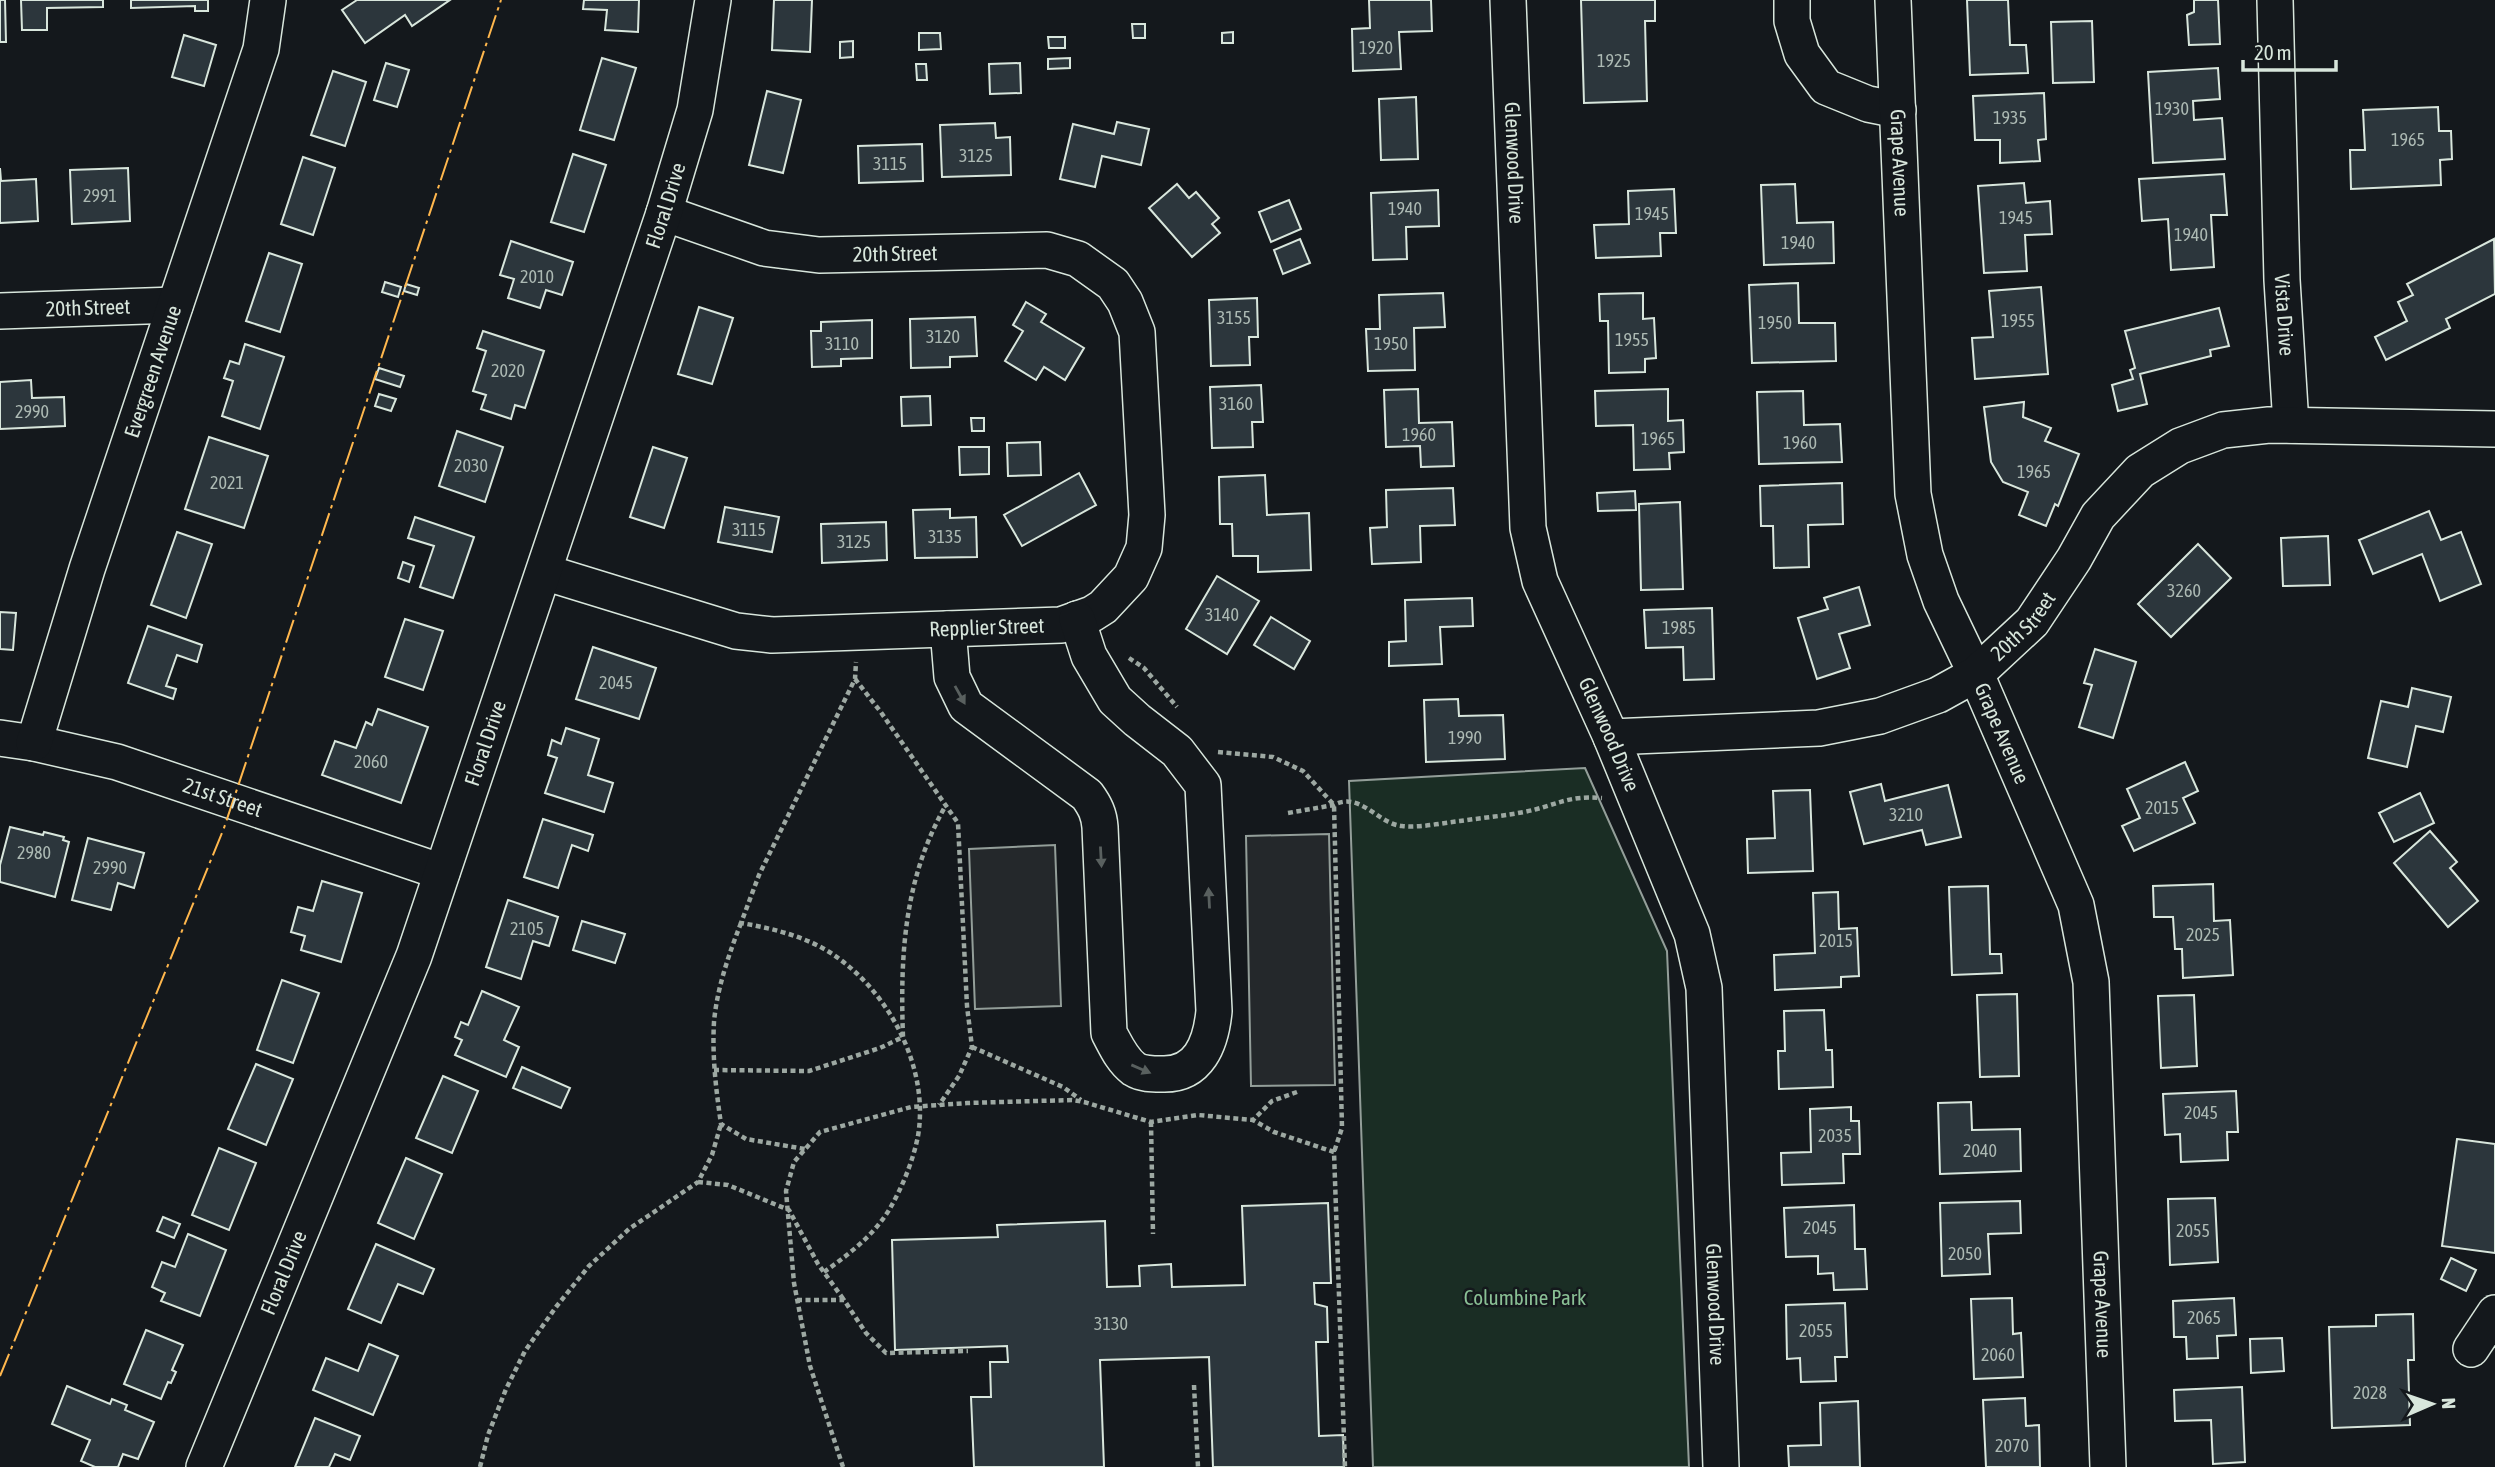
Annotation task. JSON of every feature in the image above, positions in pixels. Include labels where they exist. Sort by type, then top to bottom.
[{"type":"street","name":"Evergreen Avenue","points":[[34,743],[87,569],[261,49],[268,0]]},
{"type":"street","name":"Floral Drive","points":[[205,1467],[408,969],[442,872],[664,213],[695,110],[713,0]]},
{"type":"street","name":"Glenwood Drive","points":[[1508,0],[1528,528],[1540,581],[1611,737],[1692,934],[1704,988],[1721,1467]]},
{"type":"street","points":[[1793,0],[1792,21],[1802,54],[1826,87],[1868,104],[1898,110]]},
{"type":"street","name":"Grape Avenue","points":[[1893,0],[1913,494],[1924,555],[1941,601],[1976,674],[2076,905],[2091,982],[2108,1467]]},
{"type":"street","name":"Vista Drive","points":[[2275,0],[2282,268],[2291,425]]},
{"type":"street","name":"20th Street","points":[[664,213],[764,247],[819,256],[1046,250],[1078,259],[1113,285],[1119,293]]},
{"type":"street","name":"Repplier Street","points":[[544,572],[736,631],[772,635],[1061,625],[1077,620],[1102,607],[1131,578],[1144,548],[1147,515],[1137,332],[1119,293]]},
{"type":"street","name":"20th Street","points":[[0,311],[174,305]]},
{"type":"street","name":"20th Street","points":[[1611,737],[1819,728],[1880,716],[1938,695],[1976,674],[2032,622],[2074,559],[2098,516],[2140,471],[2179,446],[2223,430],[2291,425]]},
{"type":"street","points":[[2291,425],[2495,429]]},
{"type":"street","points":[[948,629],[951,677],[966,706],[1087,795],[1095,805],[1100,827],[1109,1033],[1120,1054],[1135,1070],[1166,1075],[1182,1071],[1196,1061],[1206,1049],[1212,1033],[1214,1011],[1203,785],[1177,751],[1124,709],[1114,667],[1089,656],[1077,620]]},
{"type":"street","name":"21st Street","points":[[0,738],[117,761],[442,872]]},
{"type":"street","points":[[2471,1349],[2495,1313]]},
{"type":"path","points":[[480,1467],[488,1435],[506,1389],[525,1352],[556,1307],[589,1266],[629,1229],[698,1182],[712,1156],[721,1124],[714,1070],[715,1021],[726,965],[759,875],[855,680],[856,632]]},
{"type":"path","points":[[1114,667],[1143,668],[1180,711]]},
{"type":"path","points":[[855,680],[958,823],[967,1006],[972,1047],[959,1076],[939,1105]]},
{"type":"path","points":[[1213,750],[1273,757],[1303,771],[1334,806],[1342,1116],[1342,1128],[1334,1152],[1345,1467]]},
{"type":"path","points":[[1288,813],[1334,806],[1340,802],[1355,803],[1391,825],[1412,827],[1526,812],[1561,800],[1585,796],[1612,799],[1634,792]]},
{"type":"path","points":[[903,1037],[904,938],[912,890],[923,850],[946,805]]},
{"type":"path","points":[[741,923],[779,929],[825,950],[858,974],[874,992],[903,1037],[915,1078],[918,1135],[908,1171],[888,1211],[856,1249],[824,1272]]},
{"type":"path","points":[[714,1070],[809,1071],[880,1048],[903,1037]]},
{"type":"path","points":[[972,1047],[1062,1087],[1084,1102]]},
{"type":"path","points":[[1253,1120],[1272,1101],[1297,1092]]},
{"type":"path","points":[[843,1467],[810,1366],[797,1300],[786,1191],[794,1162],[820,1132],[918,1106],[1072,1100],[1151,1122],[1199,1115],[1253,1120],[1274,1132],[1334,1152]]},
{"type":"path","points":[[1151,1122],[1153,1234]]},
{"type":"path","points":[[721,1124],[746,1139],[805,1149]]},
{"type":"path","points":[[698,1182],[728,1185],[789,1210],[824,1272],[866,1333],[886,1353],[968,1351]]},
{"type":"path","points":[[797,1300],[844,1300]]},
{"type":"path","points":[[1194,1385],[1198,1467]]},
{"type":"green space","name":"Columbine Park","points":[[1585,768],[1667,951],[1689,1467],[1373,1467],[1349,781]]},
{"type":"shaded area","points":[[1329,834],[1335,1085],[1251,1086],[1246,836]]},
{"type":"shaded area","points":[[1055,845],[1061,1006],[975,1009],[969,849]]},
{"type":"building","points":[[0,0],[5,0],[6,42],[0,42]]},
{"type":"building","points":[[21,0],[103,0],[103,7],[47,8],[47,30],[22,30]]},
{"type":"building","points":[[131,0],[208,0],[208,11],[195,11],[195,6],[131,8]]},
{"type":"building","points":[[357,0],[450,0],[412,26],[405,15],[365,43],[342,10]]},
{"type":"building","points":[[584,0],[639,0],[638,32],[605,30],[607,10],[583,9]]},
{"type":"building","points":[[774,0],[812,0],[810,52],[772,50]]},
{"type":"building","points":[[1369,0],[1431,0],[1432,31],[1399,32],[1401,69],[1353,71],[1352,29],[1370,28]]},
{"type":"building","points":[[1581,0],[1655,0],[1655,21],[1645,21],[1647,101],[1584,103]]},
{"type":"building","points":[[1967,0],[2008,0],[2010,45],[2026,45],[2028,73],[1970,75]]},
{"type":"building","points":[[2194,0],[2218,0],[2220,44],[2189,45],[2187,15],[2194,12]]},
{"type":"building","points":[[2092,21],[2094,82],[2053,83],[2051,22]]},
{"type":"building","points":[[1132,24],[1145,24],[1145,38],[1133,38]]},
{"type":"building","points":[[1233,32],[1233,43],[1222,43],[1222,33]]},
{"type":"building","points":[[919,33],[940,33],[941,49],[919,50]]},
{"type":"building","points":[[184,35],[216,45],[204,86],[172,77]]},
{"type":"building","points":[[1048,37],[1065,37],[1065,48],[1049,48]]},
{"type":"building","points":[[853,41],[853,57],[840,58],[840,42]]},
{"type":"building","points":[[602,58],[636,68],[614,140],[580,130]]},
{"type":"building","points":[[1070,58],[1070,68],[1048,69],[1048,59]]},
{"type":"building","points":[[386,63],[409,70],[397,107],[374,100]]},
{"type":"building","points":[[1020,63],[1021,93],[990,94],[989,64]]},
{"type":"building","points":[[916,64],[926,64],[927,80],[917,80]]},
{"type":"building","points":[[2218,68],[2220,99],[2193,101],[2194,120],[2222,118],[2225,159],[2153,163],[2148,72]]},
{"type":"building","points":[[333,71],[366,82],[345,146],[311,135]]},
{"type":"building","points":[[767,91],[801,100],[783,173],[749,165]]},
{"type":"building","points":[[2044,93],[2046,139],[2038,140],[2040,161],[2000,163],[2000,140],[1975,140],[1973,96]]},
{"type":"building","points":[[1416,97],[1418,159],[1381,160],[1379,99]]},
{"type":"building","points":[[2438,107],[2439,131],[2451,131],[2452,159],[2440,160],[2441,185],[2351,189],[2350,150],[2365,150],[2363,110]]},
{"type":"building","points":[[1117,122],[1149,129],[1141,165],[1102,156],[1095,187],[1060,179],[1073,124],[1114,134]]},
{"type":"building","points":[[995,123],[996,138],[1010,137],[1011,175],[942,177],[940,125]]},
{"type":"building","points":[[922,144],[923,181],[859,183],[858,146]]},
{"type":"building","points":[[573,154],[606,165],[584,232],[551,222]]},
{"type":"building","points":[[303,157],[335,168],[313,235],[281,224]]},
{"type":"building","points":[[0,168],[1,181],[36,179],[38,221],[0,223]]},
{"type":"building","points":[[128,168],[130,221],[72,224],[70,170]]},
{"type":"building","points":[[2224,174],[2227,215],[2211,215],[2214,267],[2171,270],[2168,219],[2142,221],[2139,179]]},
{"type":"building","points":[[2024,183],[2026,203],[2050,201],[2052,234],[2025,235],[2027,271],[1984,273],[1978,186]]},
{"type":"building","points":[[1177,184],[1189,198],[1196,192],[1219,218],[1212,224],[1220,233],[1192,257],[1149,208]]},
{"type":"building","points":[[1795,184],[1797,223],[1833,222],[1834,263],[1764,265],[1761,185]]},
{"type":"building","points":[[1674,189],[1676,233],[1660,233],[1661,256],[1596,258],[1594,225],[1629,224],[1628,191]]},
{"type":"building","points":[[1438,190],[1439,226],[1406,227],[1407,259],[1373,260],[1371,193]]},
{"type":"building","points":[[1289,200],[1301,229],[1271,242],[1259,212]]},
{"type":"building","points":[[1300,239],[1310,263],[1283,274],[1274,250]]},
{"type":"building","points":[[2494,239],[2495,294],[2446,319],[2450,328],[2386,360],[2375,337],[2407,321],[2398,302],[2413,295],[2407,284]]},
{"type":"building","points":[[511,241],[573,262],[562,295],[546,290],[540,308],[508,298],[514,279],[500,275]]},
{"type":"building","points":[[269,253],[302,264],[280,332],[246,321]]},
{"type":"building","points":[[385,282],[401,287],[398,297],[382,292]]},
{"type":"building","points":[[1798,283],[1799,323],[1835,323],[1836,361],[1752,363],[1749,285]]},
{"type":"building","points":[[406,284],[419,288],[417,295],[404,291]]},
{"type":"building","points":[[2041,287],[2048,374],[1975,379],[1972,338],[1993,337],[1989,291]]},
{"type":"building","points":[[1443,293],[1445,327],[1414,328],[1415,370],[1368,371],[1366,329],[1380,329],[1379,295]]},
{"type":"building","points":[[1643,293],[1643,319],[1654,318],[1656,358],[1645,359],[1645,372],[1609,373],[1608,321],[1600,321],[1599,294]]},
{"type":"building","points":[[1257,298],[1258,337],[1249,337],[1250,365],[1211,366],[1209,300]]},
{"type":"building","points":[[1026,302],[1046,314],[1041,322],[1084,348],[1065,380],[1044,367],[1036,380],[1005,361],[1023,331],[1013,325]]},
{"type":"building","points":[[699,307],[733,318],[712,384],[678,374]]},
{"type":"building","points":[[2219,308],[2229,346],[2210,350],[2211,356],[2140,374],[2147,404],[2118,411],[2112,385],[2133,379],[2130,370],[2135,368],[2125,331]]},
{"type":"building","points":[[975,317],[977,356],[950,357],[950,367],[911,368],[910,319]]},
{"type":"building","points":[[872,320],[872,358],[841,359],[841,366],[812,367],[811,331],[821,331],[821,322]]},
{"type":"building","points":[[483,331],[544,351],[525,408],[515,405],[511,419],[481,409],[486,395],[473,391],[486,351],[477,348]]},
{"type":"building","points":[[245,344],[284,357],[260,429],[222,416],[233,381],[224,378],[230,361],[239,364]]},
{"type":"building","points":[[379,368],[404,376],[400,387],[375,379]]},
{"type":"building","points":[[31,380],[32,398],[64,397],[65,426],[0,429],[0,382]]},
{"type":"building","points":[[1261,385],[1263,422],[1252,422],[1253,447],[1212,448],[1210,387]]},
{"type":"building","points":[[1418,389],[1419,423],[1452,422],[1454,466],[1421,467],[1420,446],[1386,447],[1384,390]]},
{"type":"building","points":[[1668,389],[1668,421],[1683,420],[1684,452],[1669,453],[1670,469],[1634,470],[1633,425],[1596,426],[1595,391]]},
{"type":"building","points":[[1803,391],[1804,425],[1840,424],[1842,462],[1759,464],[1757,392]]},
{"type":"building","points":[[379,394],[396,399],[391,411],[375,406]]},
{"type":"building","points":[[930,396],[931,425],[902,426],[901,397]]},
{"type":"building","points":[[2024,402],[2023,417],[2051,428],[2045,441],[2079,454],[2058,506],[2055,504],[2046,526],[2019,515],[2028,492],[2003,482],[1991,462],[1984,407]]},
{"type":"building","points":[[971,418],[984,418],[984,431],[972,431]]},
{"type":"building","points":[[457,431],[503,447],[485,502],[439,486]]},
{"type":"building","points":[[209,437],[268,456],[244,528],[185,509]]},
{"type":"building","points":[[1040,442],[1041,475],[1008,476],[1007,443]]},
{"type":"building","points":[[653,447],[687,458],[664,528],[630,517]]},
{"type":"building","points":[[959,447],[989,447],[989,474],[960,475]]},
{"type":"building","points":[[1079,473],[1096,505],[1022,546],[1004,515]]},
{"type":"building","points":[[1265,475],[1267,515],[1309,513],[1311,570],[1258,572],[1258,556],[1233,556],[1232,524],[1220,524],[1219,477]]},
{"type":"building","points":[[1842,483],[1843,524],[1808,525],[1809,567],[1774,568],[1773,526],[1761,526],[1760,486]]},
{"type":"building","points":[[1453,488],[1455,525],[1420,526],[1421,562],[1372,564],[1370,528],[1387,527],[1386,490]]},
{"type":"building","points":[[1635,491],[1636,510],[1598,511],[1597,493]]},
{"type":"building","points":[[1680,502],[1683,589],[1641,590],[1639,504]]},
{"type":"building","points":[[725,507],[779,517],[772,552],[718,542]]},
{"type":"building","points":[[950,509],[950,518],[976,517],[977,557],[915,558],[913,510]]},
{"type":"building","points":[[2429,511],[2441,540],[2461,532],[2481,584],[2440,601],[2422,554],[2373,574],[2359,540]]},
{"type":"building","points":[[415,517],[474,537],[453,598],[420,587],[434,546],[408,538]]},
{"type":"building","points":[[886,522],[887,560],[822,563],[821,524]]},
{"type":"building","points":[[177,532],[212,544],[186,618],[151,605]]},
{"type":"building","points":[[2328,536],[2330,585],[2283,586],[2281,538]]},
{"type":"building","points":[[2198,544],[2231,578],[2171,637],[2138,604]]},
{"type":"building","points":[[403,562],[414,566],[409,582],[398,578]]},
{"type":"building","points":[[1217,576],[1259,601],[1227,654],[1186,629]]},
{"type":"building","points":[[1859,587],[1870,625],[1839,634],[1850,668],[1817,679],[1798,618],[1828,609],[1824,598]]},
{"type":"building","points":[[1472,598],[1473,626],[1440,627],[1442,664],[1389,666],[1389,642],[1406,641],[1405,600]]},
{"type":"building","points":[[1712,608],[1714,679],[1684,680],[1683,647],[1646,648],[1644,610]]},
{"type":"building","points":[[0,612],[16,613],[13,650],[0,649]]},
{"type":"building","points":[[1271,617],[1310,641],[1294,669],[1254,645]]},
{"type":"building","points":[[405,619],[443,631],[423,690],[385,677]]},
{"type":"building","points":[[148,626],[202,645],[197,662],[177,655],[166,686],[176,689],[173,699],[128,683]]},
{"type":"building","points":[[593,647],[656,668],[639,719],[576,699]]},
{"type":"building","points":[[2095,649],[2136,662],[2113,738],[2079,727],[2092,685],[2084,683]]},
{"type":"building","points":[[2412,688],[2451,697],[2443,732],[2416,726],[2407,767],[2368,758],[2381,701],[2408,707]]},
{"type":"building","points":[[1458,699],[1459,716],[1503,715],[1505,759],[1426,762],[1424,700]]},
{"type":"building","points":[[378,709],[428,727],[401,803],[322,775],[335,741],[356,748],[366,722],[372,725]]},
{"type":"building","points":[[566,728],[599,739],[588,775],[613,783],[604,812],[545,793],[557,758],[548,755],[552,740],[561,744]]},
{"type":"building","points":[[2185,762],[2198,791],[2183,798],[2195,823],[2134,851],[2122,826],[2140,818],[2127,789]]},
{"type":"building","points":[[1881,784],[1885,801],[1948,785],[1961,837],[1926,845],[1922,830],[1864,844],[1850,792]]},
{"type":"building","points":[[1810,790],[1813,871],[1748,873],[1747,839],[1775,838],[1773,791]]},
{"type":"building","points":[[2420,793],[2434,823],[2394,842],[2379,813]]},
{"type":"building","points":[[543,819],[593,835],[588,851],[572,845],[558,888],[524,877]]},
{"type":"building","points":[[10,827],[64,837],[63,840],[69,842],[55,897],[0,882],[0,865]]},
{"type":"building","points":[[2430,831],[2457,862],[2450,868],[2478,901],[2448,927],[2394,863]]},
{"type":"building","points":[[88,838],[144,853],[134,888],[118,883],[111,910],[72,900]]},
{"type":"building","points":[[322,881],[362,893],[341,962],[301,950],[305,936],[291,932],[298,907],[313,911]]},
{"type":"building","points":[[2213,884],[2214,921],[2230,920],[2233,975],[2183,978],[2182,949],[2175,949],[2173,917],[2154,917],[2153,886]]},
{"type":"building","points":[[1988,886],[1990,954],[2001,954],[2002,973],[1952,975],[1949,887]]},
{"type":"building","points":[[1838,892],[1839,929],[1857,928],[1859,976],[1841,977],[1841,987],[1775,990],[1774,955],[1815,953],[1813,893]]},
{"type":"building","points":[[508,900],[558,917],[549,946],[533,941],[521,979],[486,967]]},
{"type":"building","points":[[582,921],[625,934],[615,963],[573,950]]},
{"type":"building","points":[[282,980],[319,993],[293,1063],[257,1050]]},
{"type":"building","points":[[482,991],[519,1007],[504,1040],[519,1047],[506,1077],[455,1055],[462,1040],[455,1037],[461,1022],[468,1025]]},
{"type":"building","points":[[2017,994],[2019,1076],[1980,1077],[1977,995]]},
{"type":"building","points":[[2194,995],[2197,1066],[2161,1068],[2158,996]]},
{"type":"building","points":[[1824,1010],[1826,1050],[1832,1050],[1833,1087],[1779,1089],[1778,1051],[1785,1051],[1784,1011]]},
{"type":"building","points":[[256,1064],[293,1079],[266,1145],[228,1129]]},
{"type":"building","points":[[522,1067],[570,1088],[561,1108],[513,1088]]},
{"type":"building","points":[[443,1076],[478,1091],[452,1153],[416,1138]]},
{"type":"building","points":[[2236,1091],[2238,1132],[2227,1132],[2228,1160],[2181,1162],[2180,1134],[2165,1135],[2163,1094]]},
{"type":"building","points":[[1971,1102],[1972,1130],[2020,1129],[2021,1171],[1940,1174],[1938,1103]]},
{"type":"building","points":[[1851,1107],[1851,1121],[1859,1121],[1860,1154],[1843,1154],[1844,1183],[1782,1185],[1781,1153],[1811,1152],[1810,1109]]},
{"type":"building","points":[[2457,1139],[2495,1144],[2495,1253],[2442,1246]]},
{"type":"building","points":[[219,1148],[256,1163],[229,1230],[192,1215]]},
{"type":"building","points":[[406,1158],[442,1174],[414,1239],[378,1223]]},
{"type":"building","points":[[2215,1198],[2218,1262],[2170,1265],[2168,1199]]},
{"type":"building","points":[[2020,1201],[2021,1233],[1988,1234],[1990,1274],[1942,1276],[1940,1203]]},
{"type":"building","points":[[1328,1203],[1331,1283],[1314,1283],[1315,1304],[1327,1307],[1328,1342],[1316,1342],[1319,1436],[1343,1435],[1344,1467],[1213,1467],[1209,1357],[1100,1360],[1104,1467],[974,1467],[971,1397],[991,1397],[990,1362],[1008,1362],[1007,1346],[895,1350],[892,1240],[998,1237],[997,1225],[1105,1221],[1107,1287],[1140,1286],[1139,1266],[1171,1264],[1172,1287],[1245,1285],[1242,1206]]},
{"type":"building","points":[[1854,1205],[1855,1249],[1865,1249],[1867,1289],[1834,1290],[1833,1273],[1818,1274],[1818,1256],[1786,1257],[1784,1208]]},
{"type":"building","points":[[163,1217],[180,1224],[174,1238],[157,1231]]},
{"type":"building","points":[[188,1234],[226,1250],[200,1316],[161,1301],[165,1293],[152,1287],[162,1262],[175,1267]]},
{"type":"building","points":[[376,1244],[434,1269],[423,1294],[398,1284],[381,1323],[348,1309]]},
{"type":"building","points":[[2451,1258],[2476,1270],[2466,1291],[2441,1279]]},
{"type":"building","points":[[2012,1298],[2013,1334],[2021,1333],[2023,1377],[1974,1379],[1971,1299]]},
{"type":"building","points":[[2234,1298],[2236,1335],[2217,1336],[2218,1358],[2187,1359],[2186,1337],[2174,1337],[2173,1301]]},
{"type":"building","points":[[1845,1303],[1847,1357],[1835,1357],[1836,1381],[1801,1382],[1800,1358],[1787,1359],[1786,1305]]},
{"type":"building","points":[[2413,1314],[2414,1360],[2408,1360],[2410,1425],[2332,1428],[2329,1327],[2376,1326],[2376,1315]]},
{"type":"building","points":[[146,1330],[183,1345],[172,1370],[176,1372],[171,1383],[168,1382],[161,1399],[124,1384]]},
{"type":"building","points":[[2282,1338],[2284,1371],[2251,1373],[2250,1339]]},
{"type":"building","points":[[369,1344],[398,1356],[373,1415],[313,1390],[326,1358],[358,1371]]},
{"type":"building","points":[[67,1386],[110,1404],[112,1399],[127,1405],[125,1410],[154,1422],[138,1459],[123,1454],[118,1467],[95,1467],[81,1461],[90,1440],[52,1424]]},
{"type":"building","points":[[2242,1387],[2245,1462],[2213,1464],[2211,1420],[2175,1421],[2174,1390]]},
{"type":"building","points":[[2025,1398],[2026,1426],[2039,1425],[2040,1467],[1986,1467],[1983,1400]]},
{"type":"building","points":[[1858,1401],[1860,1467],[1789,1467],[1788,1446],[1821,1445],[1820,1403]]},
{"type":"building","points":[[315,1418],[360,1436],[350,1460],[335,1454],[329,1467],[295,1467]]},
{"type":"power","points":[[0,1376],[224,828],[501,0]]}]
